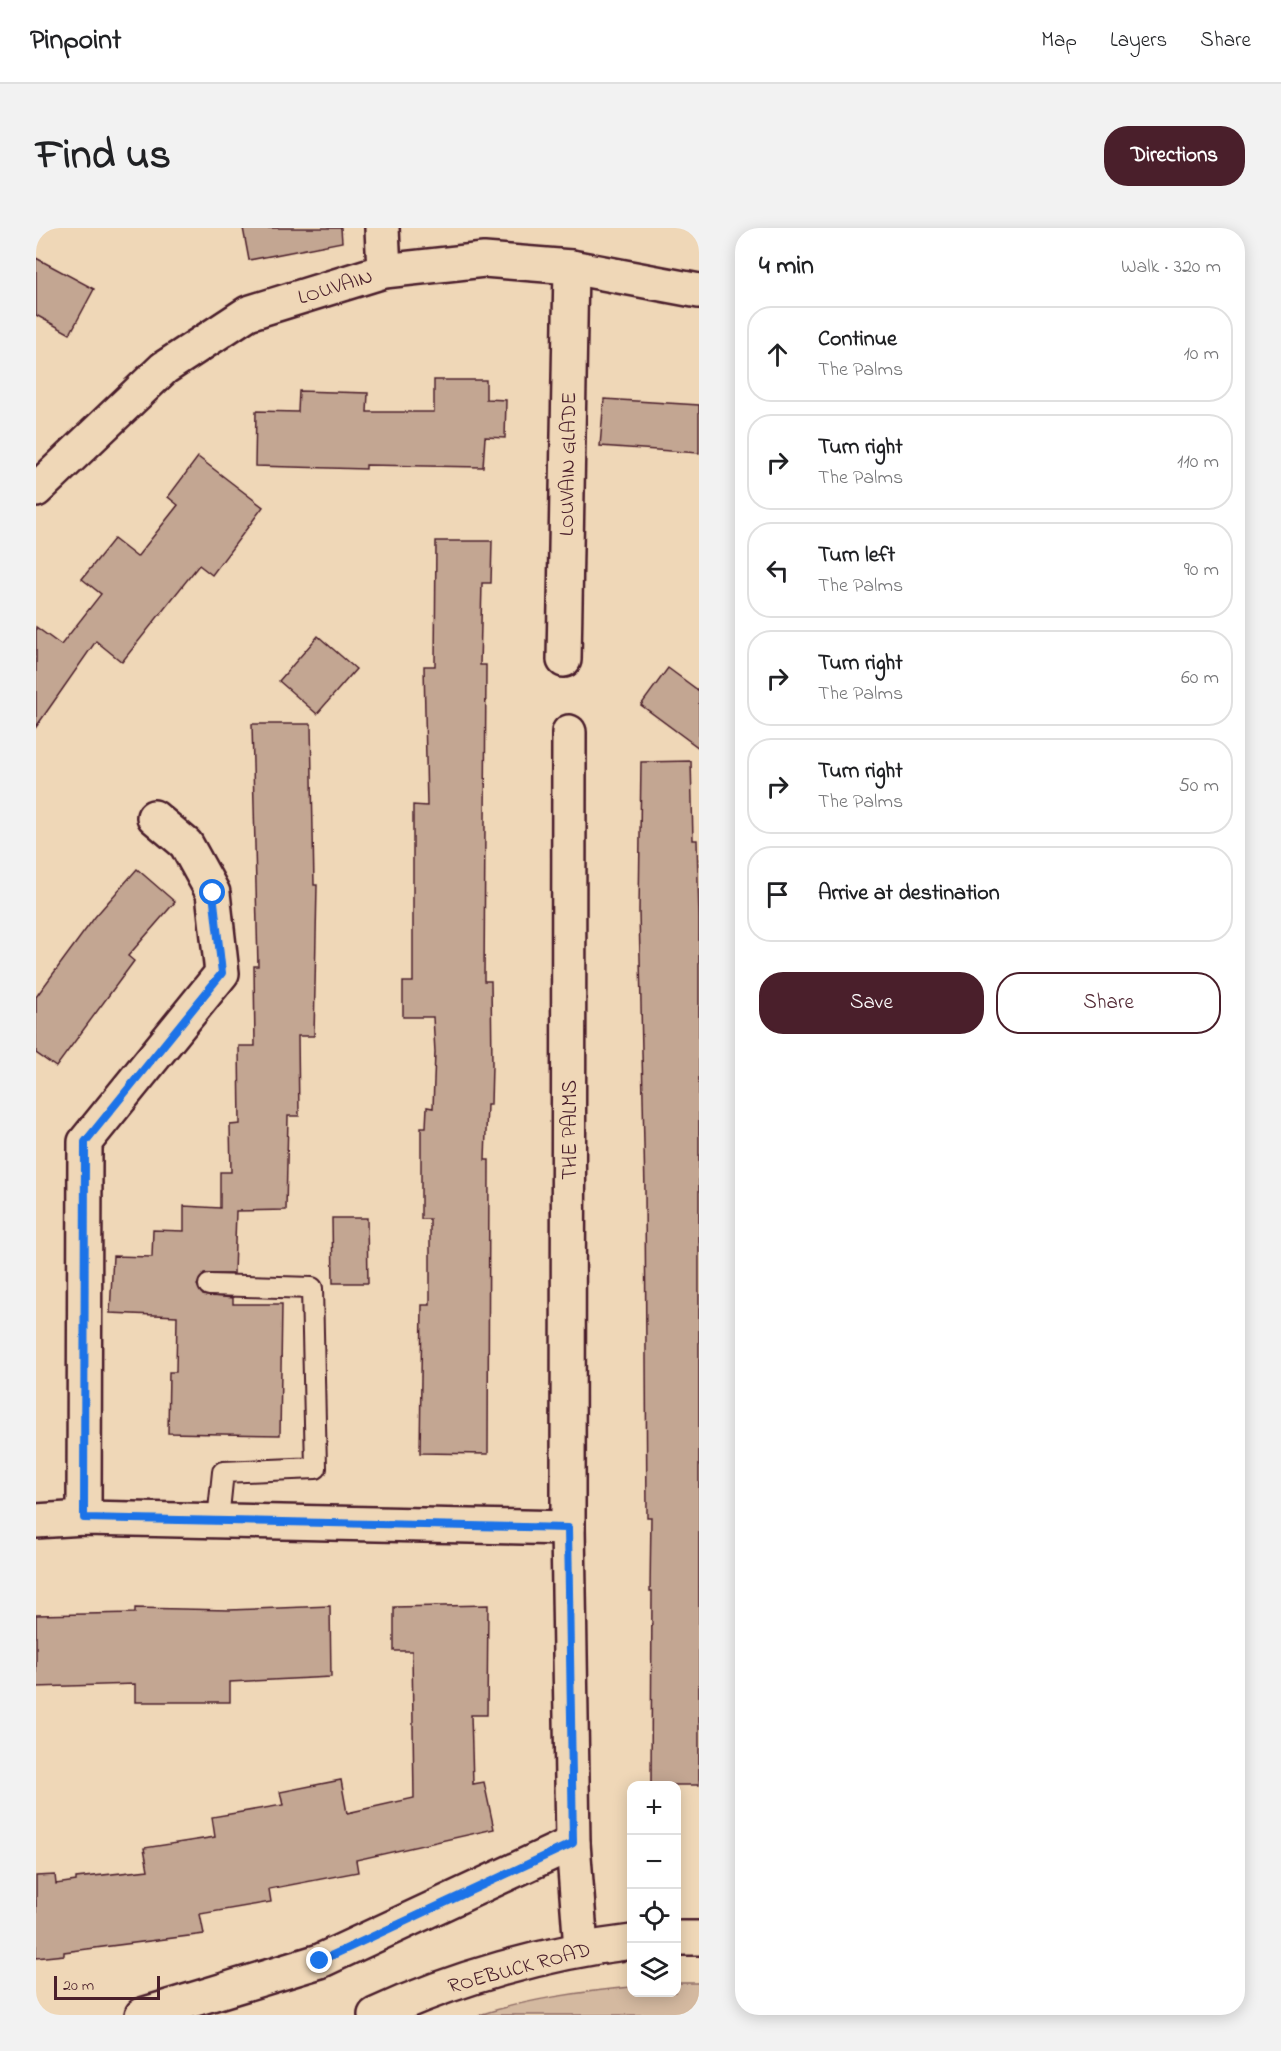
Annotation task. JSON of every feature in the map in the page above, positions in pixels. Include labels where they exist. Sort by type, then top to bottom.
[{"type":"street","points":[[382,228],[384,271]]},
{"type":"street","name":"LOUVAIN","points":[[36,490],[164,368],[248,313],[384,271],[484,260],[571,267],[699,291]]},
{"type":"street","name":"LOUVAIN GLADE","points":[[564,660],[571,267]]},
{"type":"street","name":"THE PALMS","points":[[569,732],[568,1528],[573,1843],[581,1948]]},
{"type":"street","points":[[84,1518],[85,1142],[222,973],[213,893],[186,844],[154,817]]},
{"type":"street","points":[[36,1521],[84,1518],[568,1528]]},
{"type":"street","points":[[142,2015],[320,1961],[573,1843]]},
{"type":"street","points":[[681,1938],[699,1938]]},
{"type":"street","name":"ROEBUCK ROAD","points":[[375,2015],[420,1994],[581,1948],[627,1943]]},
{"type":"lane","points":[[209,1285],[312,1288],[316,1468],[223,1472],[218,1520]]},
{"type":"shaded area","points":[[681,1983],[699,1983],[699,2015],[479,2015],[535,2000],[627,1987],[627,1997],[681,1997]]},
{"type":"building","points":[[243,228],[341,228],[342,242],[249,260]]},
{"type":"building","points":[[36,258],[94,289],[70,334],[36,315]]},
{"type":"building","points":[[434,380],[486,380],[486,399],[506,400],[505,438],[485,437],[483,467],[366,465],[366,469],[255,466],[256,411],[298,412],[299,391],[368,393],[367,412],[434,412]]},
{"type":"building","points":[[604,399],[699,405],[699,453],[600,446]]},
{"type":"building","points":[[198,457],[263,507],[212,575],[199,565],[122,662],[96,641],[36,727],[36,627],[61,645],[101,594],[82,579],[114,539],[137,557],[178,505],[168,497]]},
{"type":"building","points":[[436,541],[492,541],[491,583],[482,583],[480,665],[486,665],[484,981],[491,981],[492,1065],[491,1104],[487,1104],[485,1160],[489,1160],[488,1454],[420,1453],[422,1305],[430,1305],[430,1219],[421,1219],[421,1127],[426,1127],[427,1107],[433,1108],[435,1052],[433,1017],[403,1017],[403,982],[413,982],[413,805],[427,806],[424,666],[435,666]]},
{"type":"building","points":[[318,636],[356,669],[317,714],[279,681]]},
{"type":"building","points":[[668,668],[699,691],[699,748],[641,705]]},
{"type":"building","points":[[252,724],[311,724],[314,885],[317,885],[314,1036],[298,1036],[299,1116],[288,1116],[286,1210],[236,1211],[234,1274],[204,1274],[197,1285],[203,1295],[233,1298],[233,1304],[282,1304],[280,1435],[168,1433],[169,1372],[176,1372],[177,1316],[110,1313],[113,1256],[152,1257],[153,1230],[184,1231],[184,1206],[220,1208],[220,1172],[231,1172],[230,1125],[240,1124],[239,1046],[255,1046],[254,966],[258,966]]},
{"type":"building","points":[[691,761],[693,840],[697,840],[699,918],[699,1785],[681,1785],[681,1781],[651,1781],[651,1517],[647,1517],[645,1191],[639,911],[641,762]]},
{"type":"building","points":[[137,869],[175,902],[128,956],[134,961],[56,1067],[36,1053],[36,997],[95,917]]},
{"type":"building","points":[[332,1218],[367,1218],[368,1283],[333,1283]]},
{"type":"building","points":[[488,1605],[487,1715],[471,1715],[473,1784],[484,1782],[494,1829],[356,1860],[358,1872],[269,1889],[271,1902],[200,1914],[204,1934],[64,1952],[64,1955],[36,1958],[36,1876],[55,1875],[56,1884],[76,1881],[76,1878],[148,1870],[144,1848],[215,1837],[212,1817],[283,1805],[280,1792],[341,1780],[347,1813],[414,1798],[412,1651],[394,1651],[394,1607]]},
{"type":"building","points":[[330,1606],[331,1677],[230,1682],[230,1702],[135,1702],[135,1684],[36,1687],[36,1615],[135,1613],[135,1608],[229,1610]]},
{"type":"route","points":[[213,893],[222,973],[85,1142],[84,1518],[568,1528],[573,1843],[320,1961]]}]
